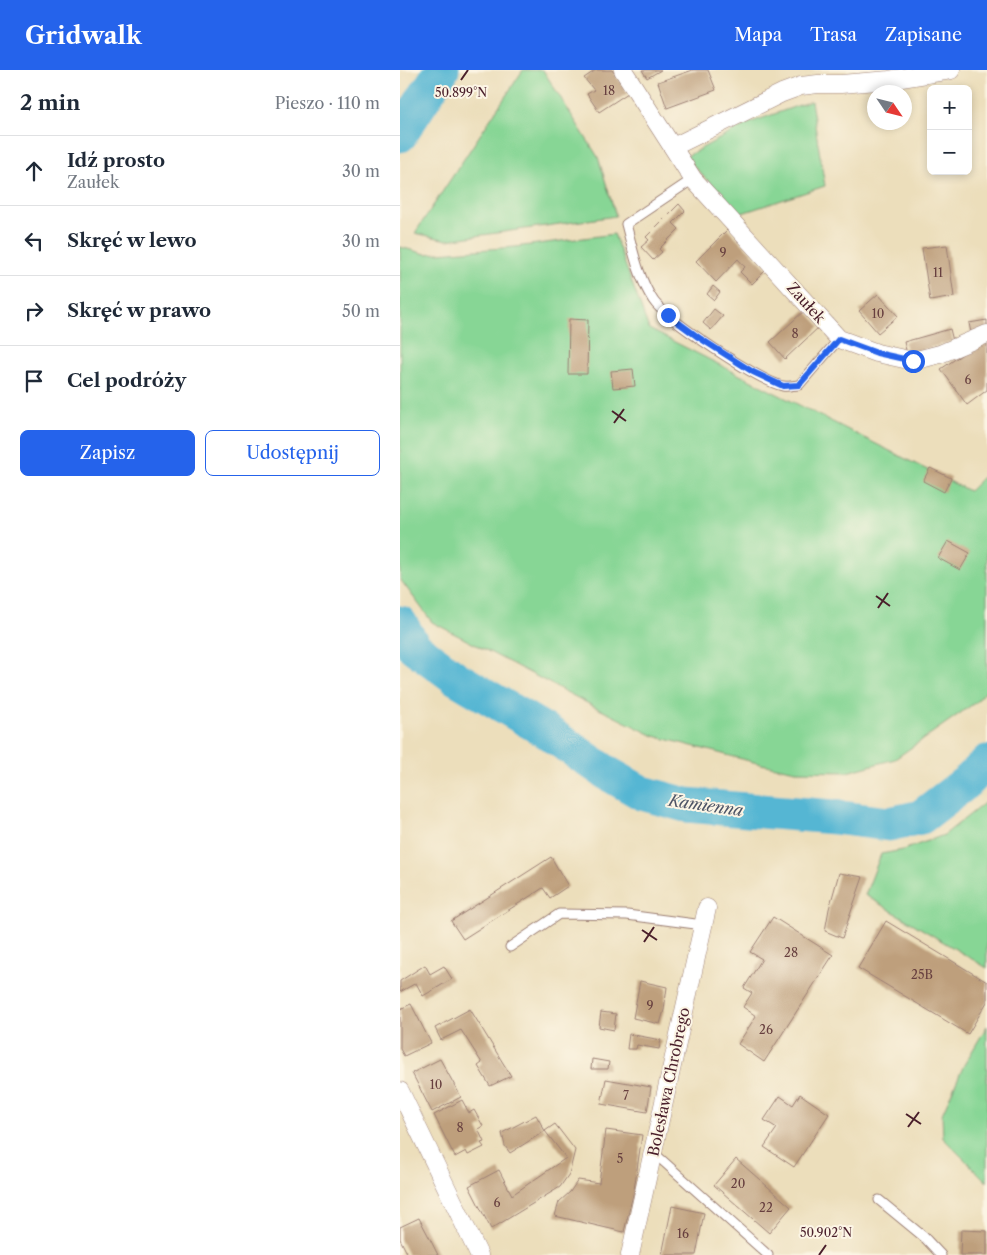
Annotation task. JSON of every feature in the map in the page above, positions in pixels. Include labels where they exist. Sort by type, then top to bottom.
[{"type":"street","name":"Zaułek","points":[[623,70],[693,179],[839,339],[877,353],[913,361],[940,354],[987,334]]},
{"type":"street","points":[[673,147],[782,93],[801,86],[889,80],[950,70]]},
{"type":"street","name":"Bolesława Chrobrego","points":[[630,1255],[654,1154],[706,908]]},
{"type":"street","points":[[400,1091],[479,1255]]},
{"type":"lane","points":[[693,179],[626,224],[642,281],[654,302],[698,337],[753,372],[783,386],[799,385],[839,339]]},
{"type":"lane","points":[[510,947],[559,914],[627,914],[703,925]]},
{"type":"lane","points":[[654,1154],[768,1255]]},
{"type":"lane","points":[[879,1200],[924,1237],[941,1255]]},
{"type":"green space","points":[[523,70],[543,70],[598,157],[616,216],[447,240],[415,233]]},
{"type":"green space","points":[[811,101],[825,186],[739,214],[685,157],[749,123]]},
{"type":"green space","points":[[614,234],[649,329],[969,491],[987,473],[987,690],[976,702],[895,759],[847,772],[796,771],[761,764],[654,736],[432,622],[400,579],[400,247],[426,254],[515,247]]},
{"type":"green space","points":[[987,801],[987,968],[865,895],[881,854],[903,850],[944,835]]},
{"type":"green space","points":[[987,1026],[987,1182],[943,1138],[942,1114],[964,1065]]},
{"type":"building","points":[[596,70],[612,70],[628,93],[599,112],[587,94],[594,90],[584,78]]},
{"type":"building","points":[[642,70],[661,70],[647,78]]},
{"type":"building","points":[[693,70],[708,70],[716,90],[667,108],[658,82]]},
{"type":"building","points":[[679,204],[685,211],[673,223],[679,229],[659,249],[662,252],[653,260],[641,247],[649,240],[646,237]]},
{"type":"building","points":[[728,229],[767,269],[752,284],[740,272],[745,267],[738,259],[716,282],[696,261]]},
{"type":"building","points":[[947,245],[954,297],[930,301],[922,248]]},
{"type":"building","points":[[713,286],[720,292],[714,300],[707,294]]},
{"type":"building","points":[[878,294],[898,316],[878,333],[859,311]]},
{"type":"building","points":[[714,309],[723,316],[711,330],[703,323]]},
{"type":"building","points":[[805,310],[820,326],[785,359],[770,342]]},
{"type":"building","points":[[569,319],[588,320],[587,374],[568,374]]},
{"type":"building","points":[[987,320],[987,330],[971,333],[969,323]]},
{"type":"building","points":[[950,329],[953,341],[907,354],[904,342]]},
{"type":"building","points":[[987,337],[987,390],[967,405],[941,369]]},
{"type":"building","points":[[633,369],[635,386],[613,388],[611,371]]},
{"type":"building","points":[[930,468],[951,478],[944,492],[923,481]]},
{"type":"building","points":[[948,541],[970,553],[960,570],[938,558]]},
{"type":"building","points":[[551,857],[568,886],[550,898],[543,888],[463,939],[451,921]]},
{"type":"building","points":[[839,873],[863,877],[842,938],[825,931]]},
{"type":"building","points":[[773,917],[833,955],[764,1062],[738,1044],[756,1016],[743,1007],[752,993],[744,988],[762,959],[750,952]]},
{"type":"building","points":[[886,921],[987,982],[987,1002],[968,1034],[858,968]]},
{"type":"building","points":[[425,965],[430,974],[444,966],[452,979],[423,996],[416,983],[400,992],[400,981]]},
{"type":"building","points":[[640,981],[667,987],[660,1024],[633,1018]]},
{"type":"building","points":[[411,1004],[431,1043],[404,1056],[400,1049],[400,1009]]},
{"type":"building","points":[[470,1009],[511,1076],[490,1086],[478,1066],[482,1063],[461,1030],[441,1040],[435,1028]]},
{"type":"building","points":[[601,1012],[616,1014],[614,1030],[599,1027]]},
{"type":"building","points":[[629,1034],[661,1040],[659,1049],[637,1045],[636,1049],[627,1049]]},
{"type":"building","points":[[440,1059],[461,1097],[432,1112],[412,1073]]},
{"type":"building","points":[[592,1059],[609,1062],[608,1069],[591,1069]]},
{"type":"building","points":[[606,1079],[651,1087],[647,1112],[601,1104]]},
{"type":"building","points":[[800,1094],[829,1114],[794,1167],[764,1147],[777,1128],[764,1120],[780,1096],[793,1105]]},
{"type":"building","points":[[462,1100],[469,1113],[474,1110],[483,1126],[478,1129],[484,1142],[481,1143],[484,1147],[468,1155],[466,1151],[455,1157],[434,1115]]},
{"type":"building","points":[[536,1115],[545,1131],[510,1153],[505,1146],[502,1133]]},
{"type":"building","points":[[555,1124],[575,1150],[569,1174],[560,1187],[491,1229],[469,1186],[499,1170],[512,1195],[566,1158],[545,1131]]},
{"type":"building","points":[[606,1130],[642,1135],[634,1190],[624,1232],[555,1216],[559,1202],[570,1192],[578,1180],[599,1183]]},
{"type":"building","points":[[736,1159],[791,1207],[769,1233],[714,1185]]},
{"type":"building","points":[[672,1206],[704,1213],[696,1255],[662,1255]]},
{"type":"building","points":[[419,1218],[438,1255],[408,1255],[400,1239],[400,1227]]},
{"type":"building","points":[[961,1230],[987,1231],[987,1255],[960,1255]]},
{"type":"waterway","name":"Kamienna","points":[[400,135],[442,70]]},
{"type":"waterway","name":"Kamienna","points":[[400,623],[414,647],[456,678],[549,733],[607,773],[642,793],[686,805],[834,817],[889,824],[921,817],[968,781],[987,762]]},
{"type":"route","points":[[668,315],[698,337],[753,372],[783,386],[799,385],[839,339],[877,353],[913,361]]}]
